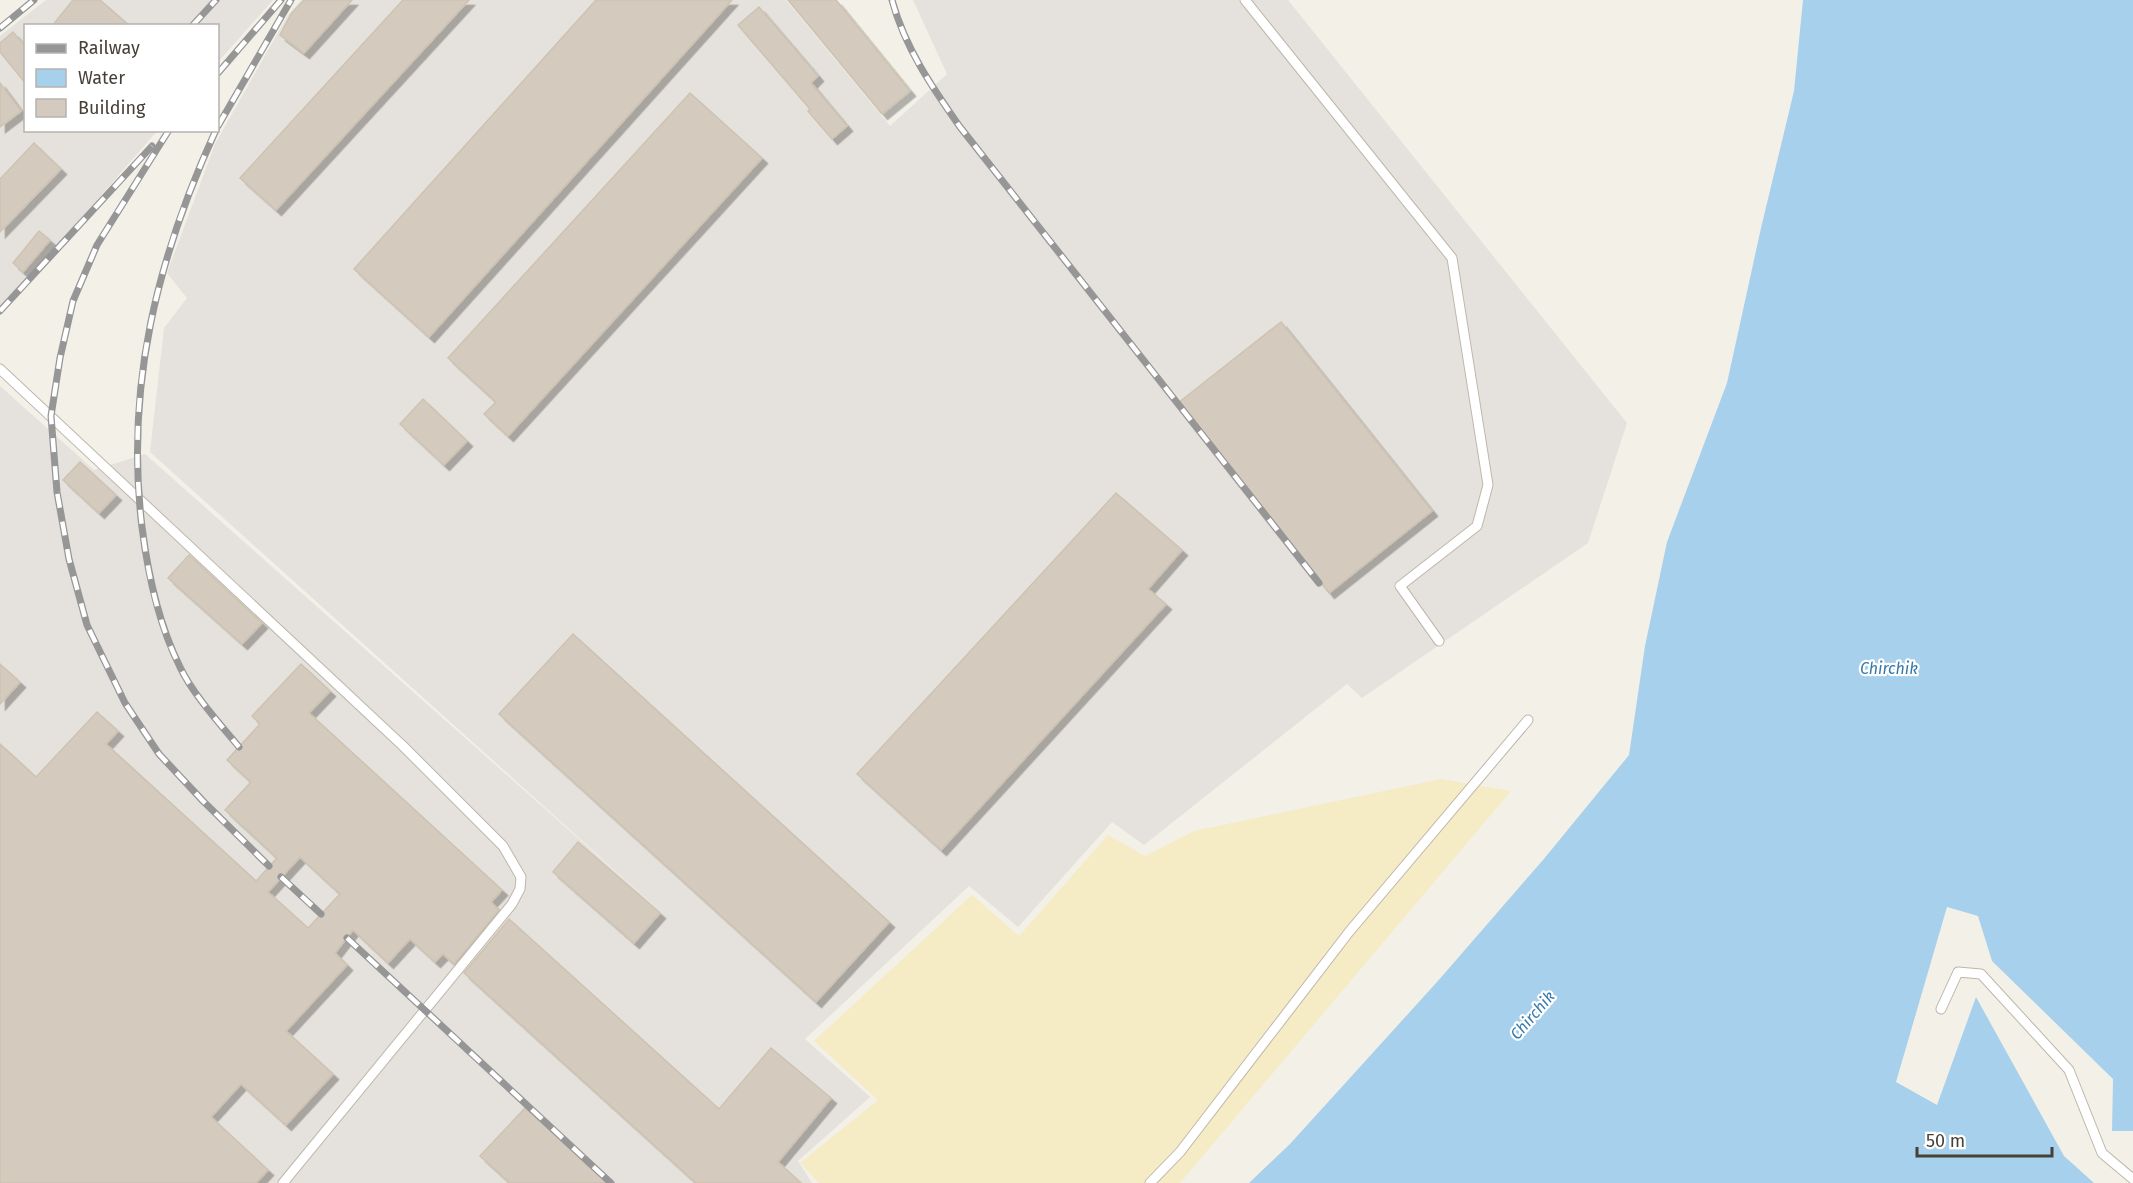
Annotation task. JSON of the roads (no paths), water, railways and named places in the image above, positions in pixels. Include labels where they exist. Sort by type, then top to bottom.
[{"type":"lane","points":[[1245,0],[1452,258],[1488,485],[1477,526],[1400,586],[1439,641]]},
{"type":"lane","points":[[0,369],[403,746],[503,846],[521,877],[520,890],[512,904],[283,1183]]},
{"type":"lane","points":[[1150,1183],[1180,1152],[1349,932],[1528,720]]},
{"type":"lane","points":[[1941,1010],[1958,972],[1981,974],[2069,1070],[2102,1153],[2133,1179]]},
{"type":"water","name":"Chirchik","points":[[1803,0],[2133,0],[2133,1131],[2112,1131],[2113,1079],[1992,961],[1978,916],[1947,907],[1896,1082],[1937,1105],[1976,997],[2064,1156],[2094,1183],[1249,1183],[1290,1144],[1437,982],[1543,860],[1629,755],[1645,646],[1667,542],[1727,383],[1794,91]]},
{"type":"railway","points":[[0,28],[34,0]]},
{"type":"railway","points":[[194,24],[216,0]]},
{"type":"railway","points":[[219,72],[281,0]]},
{"type":"railway","points":[[219,124],[291,0]]},
{"type":"railway","points":[[892,0],[912,51],[960,127],[1319,583]]},
{"type":"railway","points":[[168,132],[97,245],[73,301],[60,358],[51,416],[57,492],[69,559],[87,625],[125,703],[159,754],[269,866]]},
{"type":"railway","points":[[215,132],[177,226],[150,324],[142,374],[138,424],[138,475],[147,563],[155,598],[172,650],[192,687],[239,747]]},
{"type":"railway","points":[[0,311],[152,146]]},
{"type":"railway","points":[[281,877],[321,914]]},
{"type":"railway","points":[[347,938],[611,1183]]}]
